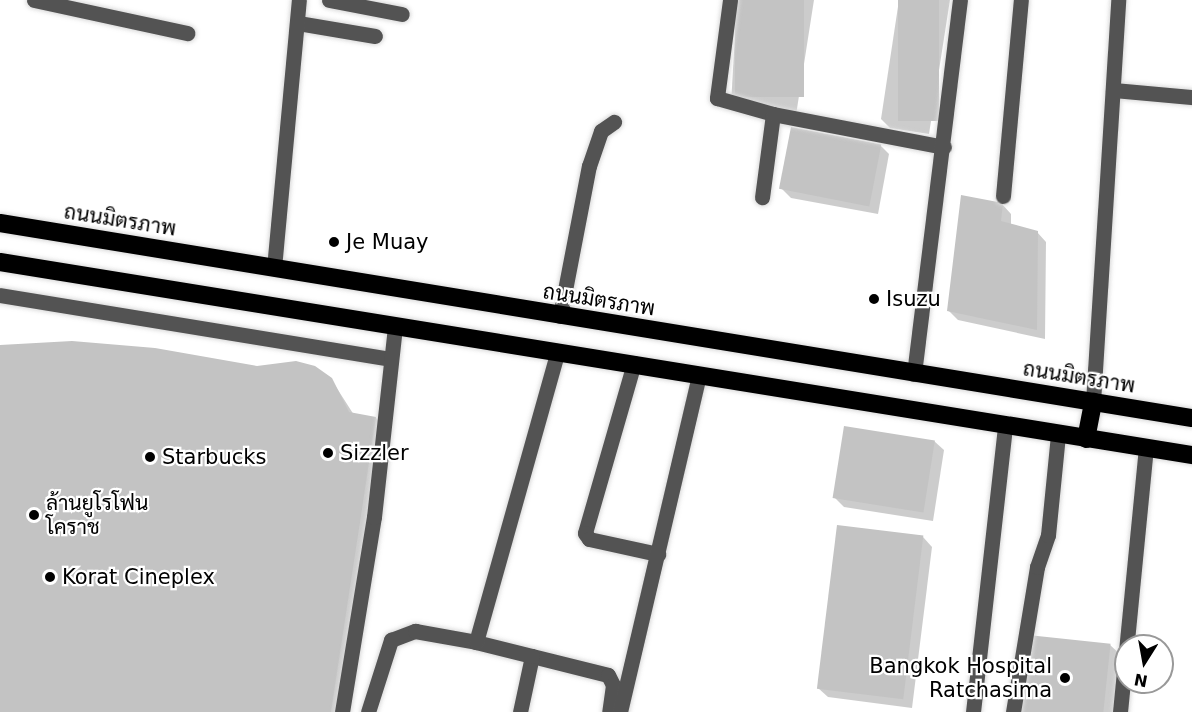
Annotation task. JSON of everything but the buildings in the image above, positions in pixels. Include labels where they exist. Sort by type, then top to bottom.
[{"type":"highway","name":"ถนนมิตรภาพ","points":[[0,223],[1192,418]]},
{"type":"highway","points":[[0,262],[1192,455]]},
{"type":"highway","points":[[1086,439],[1092,402]]},
{"type":"street","points":[[34,0],[187,33]]},
{"type":"street","points":[[274,268],[299,0]]},
{"type":"street","points":[[329,0],[402,14]]},
{"type":"street","points":[[730,0],[717,98],[773,114],[944,147]]},
{"type":"street","points":[[915,374],[960,0]]},
{"type":"street","points":[[1003,196],[1021,0]]},
{"type":"street","points":[[1092,402],[1118,0]]},
{"type":"street","points":[[297,23],[375,36]]},
{"type":"street","points":[[1113,90],[1192,97]]},
{"type":"street","points":[[762,197],[773,114]]},
{"type":"street","points":[[560,316],[589,166],[601,132],[614,122]]},
{"type":"street","points":[[0,295],[389,359]]},
{"type":"street","points":[[342,712],[374,518],[387,416],[389,359],[395,327]]},
{"type":"street","points":[[476,642],[558,351]]},
{"type":"street","points":[[634,363],[585,533],[589,538],[658,554]]},
{"type":"street","points":[[620,712],[699,374]]},
{"type":"street","points":[[973,712],[1005,426]]},
{"type":"street","points":[[1013,712],[1037,567],[1048,535],[1058,434]]},
{"type":"street","points":[[1120,712],[1146,448]]},
{"type":"street","points":[[368,712],[391,640],[415,632],[476,642],[608,675],[613,685],[609,712]]},
{"type":"street","points":[[520,712],[532,656]]},
{"type":"place","name":"Je Muay","points":[[334,242]]},
{"type":"place","name":"Isuzu","points":[[874,299]]},
{"type":"place","name":"Sizzler","points":[[328,453]]},
{"type":"place","name":"Starbucks","points":[[150,457]]},
{"type":"place","name":"ล้านยูโรโฟน โคราช","points":[[34,515]]},
{"type":"place","name":"Korat Cineplex","points":[[50,577]]},
{"type":"place","name":"Bangkok Hospital Ratchasima","points":[[1065,678]]}]
